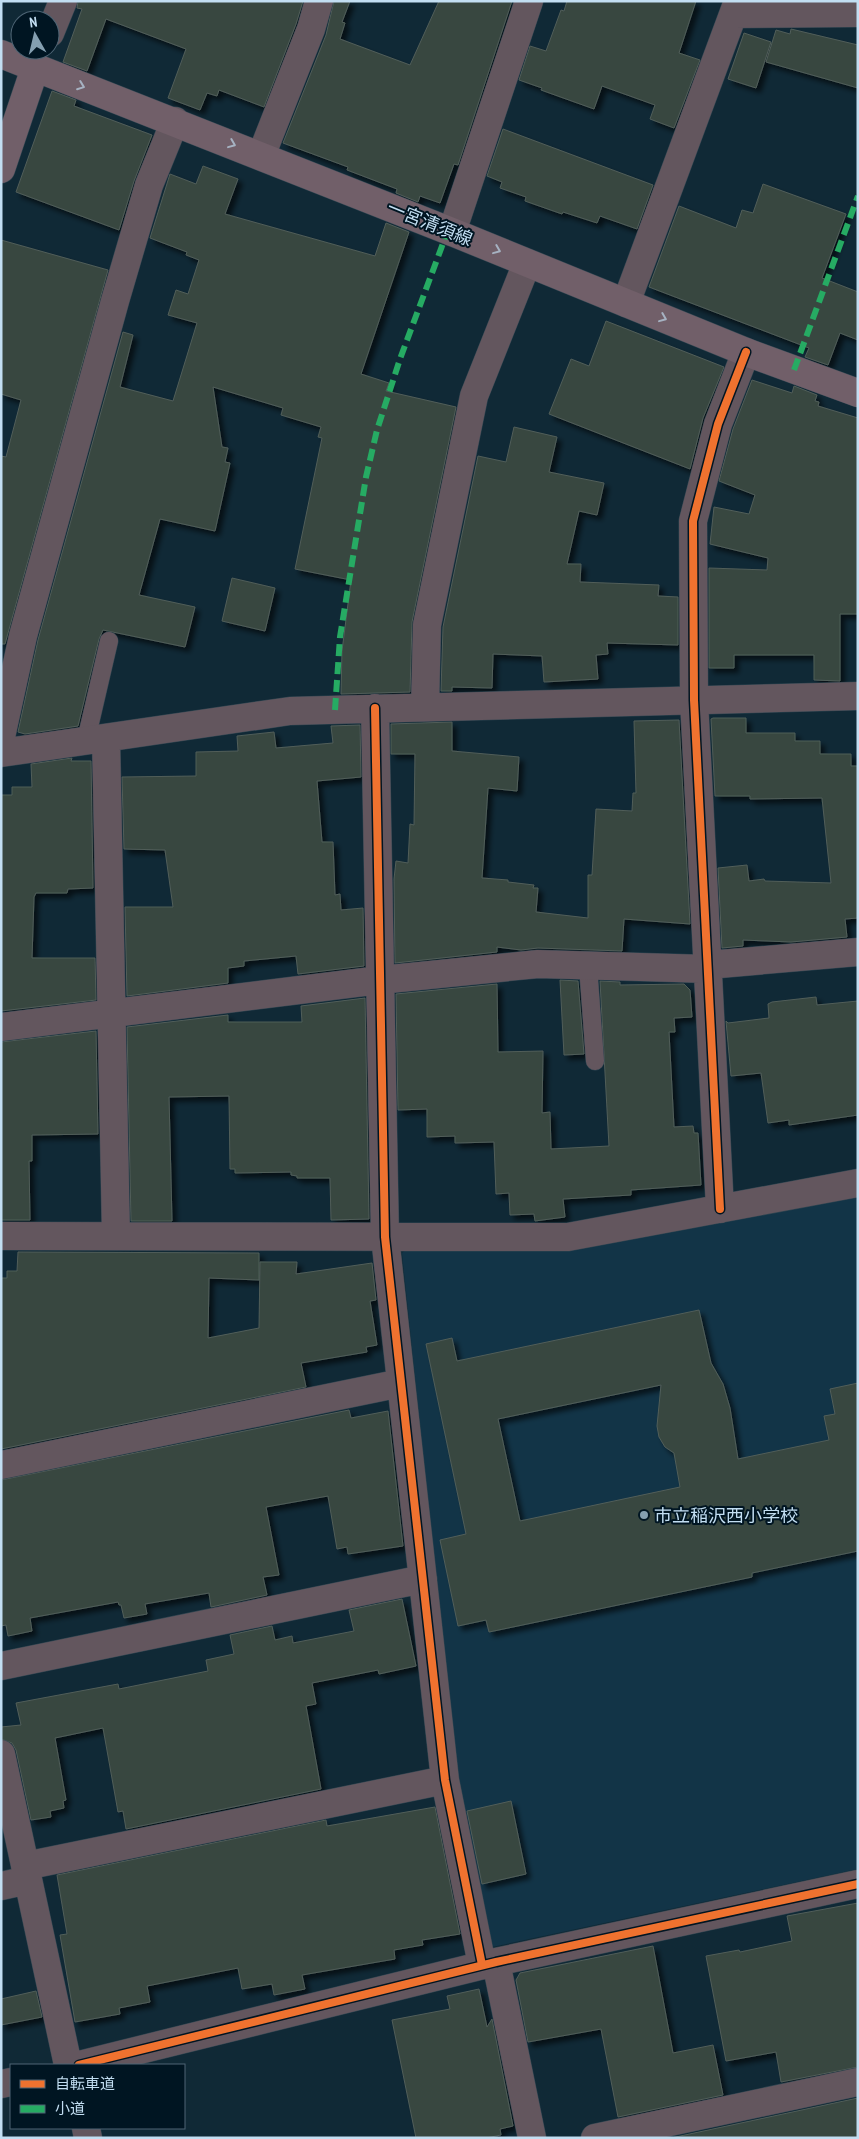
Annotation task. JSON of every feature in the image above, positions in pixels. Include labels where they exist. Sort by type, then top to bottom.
[{"type":"main road","points":[[1,169],[39,60]]},
{"type":"main road","name":"一宮清須線","points":[[41,60],[175,121],[746,352],[858,393]]},
{"type":"street","points":[[261,156],[310,29],[318,1]]},
{"type":"street","points":[[452,232],[529,1]]},
{"type":"street","points":[[626,303],[736,8],[858,13]]},
{"type":"street","points":[[1,737],[23,636],[115,302],[149,185],[175,121]]},
{"type":"street","points":[[425,707],[427,624],[474,396],[527,263]]},
{"type":"street","points":[[720,1209],[694,700],[693,521],[718,424],[746,352]]},
{"type":"street","points":[[1,753],[290,711],[858,696]]},
{"type":"street","points":[[375,708],[385,1237],[401,1383],[445,1780],[532,2138]]},
{"type":"street","points":[[96,739],[111,1012],[116,1236]]},
{"type":"street","points":[[1,1027],[380,980],[538,964],[708,967],[858,952]]},
{"type":"street","points":[[1,1236],[568,1237],[858,1183]]},
{"type":"street","points":[[1,1465],[401,1383]]},
{"type":"street","points":[[1,1666],[423,1579]]},
{"type":"street","points":[[1,1754],[68,2064]]},
{"type":"street","points":[[1,1886],[27,1873],[445,1780]]},
{"type":"street","points":[[83,2064],[489,1964],[858,1884]]},
{"type":"street","points":[[595,2138],[858,2082]]},
{"type":"lane","points":[[96,739],[109,642]]},
{"type":"lane","points":[[588,966],[595,1061]]},
{"type":"shaded area","name":"市立稲沢西小学校","points":[[858,1195],[858,1869],[492,1947],[457,1776],[402,1253],[409,1247]]},
{"type":"building","points":[[78,1],[303,1],[264,107],[219,90],[217,96],[207,93],[200,110],[168,98],[186,49],[106,19],[87,71],[63,62],[82,9],[77,8]]},
{"type":"building","points":[[334,1],[350,1],[342,22],[345,23],[340,39],[410,65],[439,1],[512,1],[458,165],[454,164],[440,203],[420,196],[418,202],[396,193],[397,189],[347,170],[348,167],[283,143],[326,35]]},
{"type":"building","points":[[567,1],[696,1],[679,53],[700,60],[674,128],[650,119],[655,105],[602,86],[594,109],[519,80],[530,46],[546,51],[561,10],[564,11]]},
{"type":"building","points":[[791,29],[858,45],[858,88],[766,62],[776,30],[790,34]]},
{"type":"building","points":[[744,33],[771,42],[756,88],[728,79]]},
{"type":"building","points":[[52,91],[76,100],[74,106],[152,135],[134,181],[119,230],[16,192]]},
{"type":"building","points":[[503,129],[653,185],[637,229],[600,216],[597,223],[563,212],[562,214],[525,201],[526,197],[500,188],[502,182],[487,176]]},
{"type":"building","points":[[203,166],[238,179],[225,214],[375,256],[386,223],[409,232],[361,374],[389,383],[386,391],[456,407],[412,622],[410,692],[341,694],[342,651],[351,580],[295,569],[322,438],[318,437],[321,427],[281,415],[283,408],[213,387],[222,447],[228,448],[225,462],[230,463],[215,531],[160,519],[139,595],[195,607],[185,647],[103,630],[99,639],[78,726],[25,734],[18,732],[38,640],[123,332],[133,335],[120,387],[173,401],[197,323],[168,315],[176,290],[188,294],[199,260],[186,255],[187,252],[150,238],[170,174],[196,184]]},
{"type":"building","points":[[763,184],[846,214],[822,278],[858,292],[858,340],[840,333],[828,365],[805,357],[809,348],[649,287],[679,206],[736,228],[742,210],[753,213]]},
{"type":"building","points":[[1,240],[108,270],[5,644],[1,644],[1,456],[6,457],[21,400],[1,394]]},
{"type":"building","points":[[606,321],[724,367],[703,418],[690,469],[549,414],[571,359],[589,366]]},
{"type":"building","points":[[752,380],[792,393],[794,386],[817,395],[815,401],[819,402],[818,406],[858,418],[858,614],[840,614],[840,681],[814,680],[814,655],[734,655],[734,668],[709,668],[709,568],[767,570],[768,558],[710,544],[714,507],[749,514],[755,495],[719,481],[733,429]]},
{"type":"building","points":[[514,427],[557,437],[549,472],[604,483],[597,515],[579,511],[567,564],[581,564],[580,582],[659,585],[658,596],[678,597],[678,645],[607,643],[608,654],[596,655],[598,679],[544,682],[542,656],[493,654],[492,688],[452,687],[452,691],[441,691],[443,627],[478,456],[506,462]]},
{"type":"building","points":[[232,578],[275,588],[265,631],[222,621]]},
{"type":"building","points":[[746,718],[746,733],[795,733],[795,741],[820,741],[820,754],[851,754],[851,766],[858,766],[858,918],[845,919],[847,937],[791,942],[743,940],[743,946],[722,948],[718,868],[747,865],[749,881],[764,879],[765,881],[831,883],[822,798],[750,799],[750,796],[715,796],[711,719]]},
{"type":"building","points":[[679,720],[690,924],[624,919],[622,951],[538,948],[521,950],[497,947],[497,952],[395,963],[394,879],[396,861],[408,863],[410,824],[414,825],[415,754],[391,754],[391,724],[452,722],[452,751],[519,757],[517,791],[488,788],[482,878],[534,885],[533,888],[538,888],[536,912],[588,918],[588,875],[592,875],[596,809],[632,811],[633,793],[636,793],[634,721]]},
{"type":"building","points":[[360,725],[361,777],[317,781],[322,842],[333,842],[335,895],[340,894],[341,910],[363,908],[364,966],[298,974],[296,956],[244,961],[244,966],[228,968],[228,983],[127,996],[125,907],[173,907],[165,850],[124,849],[122,777],[196,776],[196,752],[238,751],[237,736],[274,732],[276,748],[333,743],[331,726]]},
{"type":"building","points":[[72,758],[71,761],[91,761],[93,888],[68,889],[67,893],[36,893],[34,897],[32,958],[95,958],[96,1000],[1,1011],[1,795],[12,795],[12,787],[32,787],[31,764]]},
{"type":"building","points":[[560,980],[578,981],[584,1054],[564,1055]]},
{"type":"building","points":[[600,981],[620,982],[620,985],[684,984],[690,990],[692,1017],[674,1018],[675,1032],[669,1032],[674,1127],[693,1126],[694,1133],[698,1133],[701,1185],[631,1190],[631,1195],[563,1199],[565,1217],[535,1221],[534,1214],[510,1215],[509,1193],[496,1194],[494,1142],[455,1143],[455,1136],[427,1137],[427,1109],[398,1110],[396,994],[497,984],[498,1052],[543,1051],[542,1113],[550,1112],[551,1149],[609,1146]]},
{"type":"building","points":[[816,997],[817,1005],[858,1001],[858,1115],[789,1125],[789,1120],[768,1123],[761,1073],[731,1076],[726,1021],[728,1023],[769,1018],[768,1004],[772,1002]]},
{"type":"building","points":[[365,998],[369,1219],[331,1220],[330,1178],[297,1178],[297,1176],[291,1175],[291,1172],[235,1173],[235,1169],[230,1169],[229,1096],[169,1097],[172,1221],[131,1221],[127,1027],[228,1015],[228,1022],[302,1022],[301,1006]]},
{"type":"building","points":[[96,1031],[98,1134],[32,1135],[32,1161],[29,1161],[30,1220],[1,1220],[1,1042]]},
{"type":"building","points":[[18,1252],[259,1253],[259,1280],[209,1278],[208,1338],[259,1328],[260,1262],[297,1262],[296,1274],[372,1263],[376,1300],[370,1301],[377,1345],[366,1347],[367,1352],[301,1363],[306,1387],[1,1449],[1,1278],[7,1278],[7,1271],[17,1271]]},
{"type":"building","points":[[699,1310],[711,1363],[723,1384],[730,1408],[738,1459],[829,1440],[824,1416],[835,1414],[830,1389],[858,1383],[858,1551],[752,1573],[752,1577],[489,1632],[486,1620],[458,1626],[440,1540],[466,1534],[426,1344],[452,1338],[457,1361]],"holes":[[[661,1385],[657,1426],[659,1437],[665,1447],[674,1453],[680,1487],[520,1521],[498,1419]]]},
{"type":"building","points":[[349,1410],[351,1418],[388,1411],[403,1546],[348,1554],[347,1547],[337,1549],[328,1496],[266,1507],[279,1575],[263,1577],[267,1595],[211,1607],[209,1593],[145,1604],[147,1614],[124,1618],[121,1605],[118,1602],[30,1618],[32,1631],[8,1636],[6,1625],[1,1626],[1,1480]]},
{"type":"building","points":[[402,1599],[416,1666],[379,1674],[378,1670],[312,1683],[316,1704],[306,1706],[321,1789],[126,1829],[123,1811],[118,1812],[103,1728],[55,1738],[66,1800],[63,1801],[64,1808],[50,1811],[51,1817],[31,1820],[16,1750],[12,1743],[1,1739],[1,1727],[21,1725],[16,1703],[118,1684],[119,1689],[208,1671],[206,1660],[234,1654],[230,1635],[272,1626],[275,1640],[292,1636],[293,1643],[354,1631],[349,1610]]},
{"type":"building","points":[[511,1801],[526,1874],[482,1884],[467,1811]]},
{"type":"building","points":[[435,1807],[460,1934],[422,1940],[423,1945],[394,1950],[395,1959],[302,1975],[305,1989],[274,1995],[272,1984],[242,1989],[238,1968],[147,1986],[150,2002],[119,2008],[120,2014],[75,2022],[60,1935],[67,1934],[57,1875],[326,1820],[327,1826]]},
{"type":"building","points":[[858,1903],[858,2067],[781,2082],[776,2052],[726,2061],[706,1956],[739,1950],[740,1952],[792,1941],[787,1916]]},
{"type":"building","points":[[653,1946],[673,2053],[713,2045],[723,2095],[618,2117],[601,2029],[528,2042],[516,1980],[520,1973]]},
{"type":"building","points":[[479,1989],[487,2027],[492,2019],[513,2126],[500,2129],[501,2135],[486,2138],[416,2138],[392,2020],[450,2009],[447,1996]]},
{"type":"building","points":[[36,1991],[42,2017],[1,2025],[1,1999]]},
{"type":"building","points":[[858,2098],[858,2138],[671,2138]]},
{"type":"marked path","points":[[794,370],[858,196]]},
{"type":"marked path","points":[[335,710],[340,637],[366,477],[377,430],[400,359],[448,230]]},
{"type":"cycle path","points":[[720,1209],[694,700],[693,521],[718,424],[746,352]]},
{"type":"cycle path","points":[[375,708],[385,1237],[445,1780],[482,1965]]},
{"type":"cycle path","points":[[83,2064],[496,1962],[858,1884]]},
{"type":"place","name":"市立稲沢西小学校","points":[[644,1515]]}]
